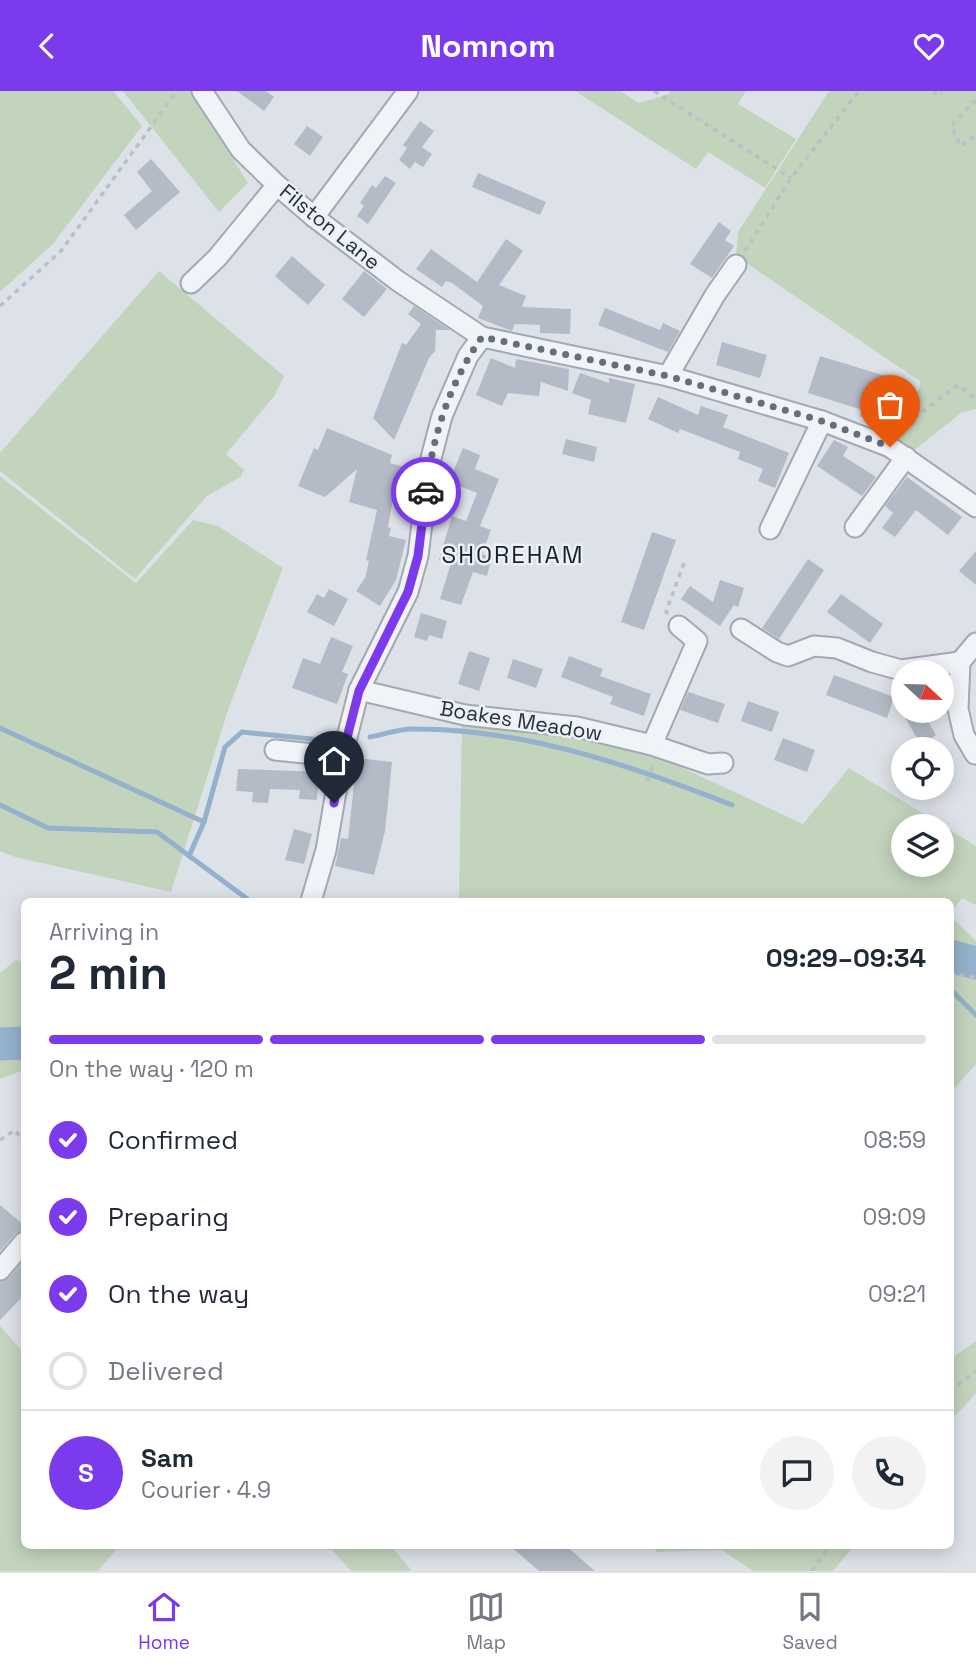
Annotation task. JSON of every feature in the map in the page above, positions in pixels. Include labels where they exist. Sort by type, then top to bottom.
[{"type":"street","name":"Filston Lane","points":[[202,91],[241,150],[277,185],[314,217],[427,301],[482,337]]},
{"type":"street","points":[[314,217],[408,91]]},
{"type":"street","points":[[191,283],[226,248],[277,185]]},
{"type":"street","points":[[668,376],[715,295],[736,265]]},
{"type":"street","points":[[312,898],[326,850],[342,757],[359,691],[408,592],[418,556],[429,466],[442,416],[468,356],[482,337],[668,376],[898,445],[976,507]]},
{"type":"street","points":[[770,529],[822,421]]},
{"type":"street","points":[[855,527],[898,445]]},
{"type":"street","points":[[652,754],[698,641],[679,626]]},
{"type":"street","points":[[741,629],[788,656],[814,646],[837,648],[901,670],[960,662]]},
{"type":"street","points":[[975,754],[964,735],[958,709],[960,662],[976,643]]},
{"type":"street","name":"Boakes Meadow","points":[[359,691],[465,715],[577,727],[652,754],[708,764],[723,763]]},
{"type":"street","points":[[275,750],[342,757]]},
{"type":"street","points":[[0,1270],[21,1246]]},
{"type":"path","points":[[0,306],[61,251],[177,91]]},
{"type":"path","points":[[654,91],[791,178]]},
{"type":"path","points":[[736,265],[791,178],[859,91]]},
{"type":"path","points":[[933,91],[937,95],[941,91]]},
{"type":"path","points":[[976,100],[951,126],[961,146],[976,135]]},
{"type":"path","points":[[898,445],[958,385],[976,398]]},
{"type":"path","points":[[898,445],[898,419],[907,393]]},
{"type":"path","points":[[870,409],[898,419]]},
{"type":"path","points":[[679,626],[666,612],[685,560]]},
{"type":"path","points":[[647,781],[652,754]]},
{"type":"path","points":[[954,973],[976,978]]},
{"type":"path","points":[[0,1140],[15,1130],[21,1139]]},
{"type":"path","points":[[954,1388],[976,1371]]},
{"type":"path","points":[[812,1571],[828,1549]]},
{"type":"green space","points":[[0,91],[113,91],[142,126],[53,244],[0,292]]},
{"type":"green space","points":[[123,91],[191,91],[248,183],[219,212]]},
{"type":"green space","points":[[575,91],[620,91],[639,103],[669,94],[669,91],[746,91],[738,104],[796,139],[765,188],[708,152],[696,169]]},
{"type":"green space","points":[[829,91],[976,91],[976,409],[961,413],[916,449],[897,445],[921,382],[736,256],[738,232]]},
{"type":"green space","points":[[159,271],[284,376],[275,395],[226,454],[244,470],[240,477],[207,496],[135,579],[0,471],[0,453]]},
{"type":"green space","points":[[0,476],[136,583],[193,520],[218,526],[283,568],[229,707],[171,892],[15,857],[0,851]]},
{"type":"green space","points":[[462,723],[575,734],[670,762],[803,824],[849,768],[891,794],[891,800],[901,800],[924,814],[891,814],[891,877],[954,877],[954,832],[976,846],[976,905],[962,898],[954,909],[954,898],[459,898]]},
{"type":"green space","points":[[954,919],[976,941],[976,1064],[954,1089]]},
{"type":"green space","points":[[16,960],[21,961],[21,1071],[0,1079],[0,973]]},
{"type":"green space","points":[[0,1326],[21,1350],[21,1549],[117,1549],[98,1571],[0,1571]]},
{"type":"green space","points":[[976,1341],[976,1393],[954,1418],[954,1356]]},
{"type":"green space","points":[[332,1549],[393,1549],[412,1571],[351,1571]]},
{"type":"green space","points":[[656,1549],[852,1549],[833,1571],[753,1571],[722,1550],[656,1552]]},
{"type":"building","points":[[237,91],[266,91],[274,97],[264,111]]},
{"type":"building","points":[[420,121],[434,131],[422,147],[432,154],[423,167],[415,162],[410,169],[399,160],[407,148],[403,145]]},
{"type":"building","points":[[307,126],[323,137],[310,156],[294,144]]},
{"type":"building","points":[[151,159],[180,192],[136,230],[124,215],[152,191],[137,172]]},
{"type":"building","points":[[478,173],[546,202],[540,215],[472,187]]},
{"type":"building","points":[[385,176],[396,183],[368,224],[357,216],[364,206],[360,203],[372,185],[376,188]]},
{"type":"building","points":[[719,222],[731,231],[725,240],[734,246],[712,278],[690,264]]},
{"type":"building","points":[[506,239],[523,251],[499,285],[526,296],[522,307],[571,309],[570,334],[540,333],[540,325],[515,324],[512,331],[478,318],[483,306],[452,283],[446,281],[442,287],[416,269],[431,249],[477,282]]},
{"type":"building","points":[[292,256],[325,285],[308,305],[275,276]]},
{"type":"building","points":[[364,271],[387,289],[364,317],[342,299]]},
{"type":"building","points":[[414,306],[450,330],[436,330],[435,351],[429,358],[394,440],[373,418],[402,343],[406,345],[421,324],[408,314]]},
{"type":"building","points":[[605,308],[660,330],[663,323],[680,331],[668,352],[598,325]]},
{"type":"building","points":[[722,342],[767,355],[760,378],[716,365]]},
{"type":"building","points":[[820,356],[889,377],[887,384],[905,390],[897,414],[871,406],[869,412],[808,393]]},
{"type":"building","points":[[491,358],[515,368],[516,359],[569,369],[568,391],[541,382],[539,396],[508,393],[502,406],[476,395]]},
{"type":"building","points":[[580,373],[609,383],[609,378],[635,384],[626,423],[588,414],[591,400],[572,393]]},
{"type":"building","points":[[658,397],[698,415],[701,406],[728,415],[723,427],[789,453],[775,488],[758,481],[763,469],[738,459],[740,452],[680,429],[678,433],[648,419]]},
{"type":"building","points":[[327,428],[392,455],[390,463],[408,468],[402,496],[394,494],[388,527],[391,528],[389,536],[406,540],[396,580],[380,606],[356,591],[365,578],[369,561],[366,560],[377,510],[349,502],[357,469],[325,497],[298,486],[314,448],[318,450]]},
{"type":"building","points":[[566,439],[597,447],[594,462],[562,454]]},
{"type":"building","points":[[834,440],[848,447],[843,456],[876,477],[862,496],[817,466]]},
{"type":"building","points":[[463,448],[480,455],[475,469],[499,479],[480,526],[491,530],[482,554],[492,557],[487,576],[473,572],[461,605],[440,599],[451,563],[439,560],[452,516],[466,521],[477,493],[449,482]]},
{"type":"building","points":[[907,477],[962,517],[948,535],[916,510],[895,537],[882,528],[893,513],[885,506]]},
{"type":"building","points":[[652,532],[676,540],[644,630],[621,622]]},
{"type":"building","points":[[976,551],[976,585],[959,571]]},
{"type":"building","points":[[808,559],[824,570],[779,639],[762,628]]},
{"type":"building","points":[[720,580],[744,588],[738,607],[734,605],[720,626],[681,599],[690,586],[713,602]]},
{"type":"building","points":[[329,589],[348,599],[334,626],[307,612],[317,594],[324,598]]},
{"type":"building","points":[[841,594],[883,624],[870,643],[827,612]]},
{"type":"building","points":[[421,613],[447,621],[442,639],[429,635],[427,641],[414,637]]},
{"type":"building","points":[[331,637],[353,646],[342,672],[348,674],[337,704],[292,688],[303,658],[320,664]]},
{"type":"building","points":[[469,651],[490,658],[479,691],[458,684]]},
{"type":"building","points":[[569,656],[603,669],[600,676],[651,694],[644,716],[610,704],[613,697],[561,677]]},
{"type":"building","points":[[513,659],[543,669],[536,688],[507,678]]},
{"type":"building","points":[[834,675],[891,696],[891,706],[887,718],[826,695]]},
{"type":"building","points":[[688,692],[725,704],[718,723],[680,710]]},
{"type":"building","points":[[748,701],[779,712],[772,732],[741,721]]},
{"type":"building","points":[[908,723],[929,723],[936,735],[933,737],[916,737]]},
{"type":"building","points":[[783,738],[815,750],[807,772],[774,760]]},
{"type":"building","points":[[357,758],[392,762],[385,831],[374,875],[335,866],[341,838],[348,839]]},
{"type":"building","points":[[238,769],[319,772],[317,800],[299,799],[300,790],[270,789],[268,803],[252,802],[253,792],[236,791]]},
{"type":"building","points":[[294,829],[312,834],[304,864],[285,860]]},
{"type":"building","points":[[0,1205],[21,1222],[21,1231],[15,1234],[0,1251]]},
{"type":"building","points":[[21,1264],[21,1298],[0,1320],[0,1282],[9,1278]]},
{"type":"building","points":[[514,1549],[570,1549],[595,1571],[539,1571]]},
{"type":"waterway","points":[[0,728],[204,822]]},
{"type":"waterway","points":[[370,737],[411,729],[452,730],[534,742],[615,763],[732,805]]},
{"type":"waterway","points":[[189,856],[204,822],[225,747],[242,732],[332,741]]},
{"type":"waterway","points":[[0,805],[48,828],[157,832],[246,898]]},
{"type":"waterway","points":[[954,957],[976,963]]},
{"type":"waterway","points":[[954,993],[976,1015]]},
{"type":"waterway","points":[[0,1044],[21,1043]]},
{"type":"way so far","points":[[426,492],[429,466],[442,416],[468,356],[482,337],[668,376],[822,421],[890,447]]},
{"type":"district","name":"SHOREHAM","points":[[513,555]]},
{"type":"route","points":[[334,803],[350,721],[359,691],[408,592],[418,556],[426,492]]}]
